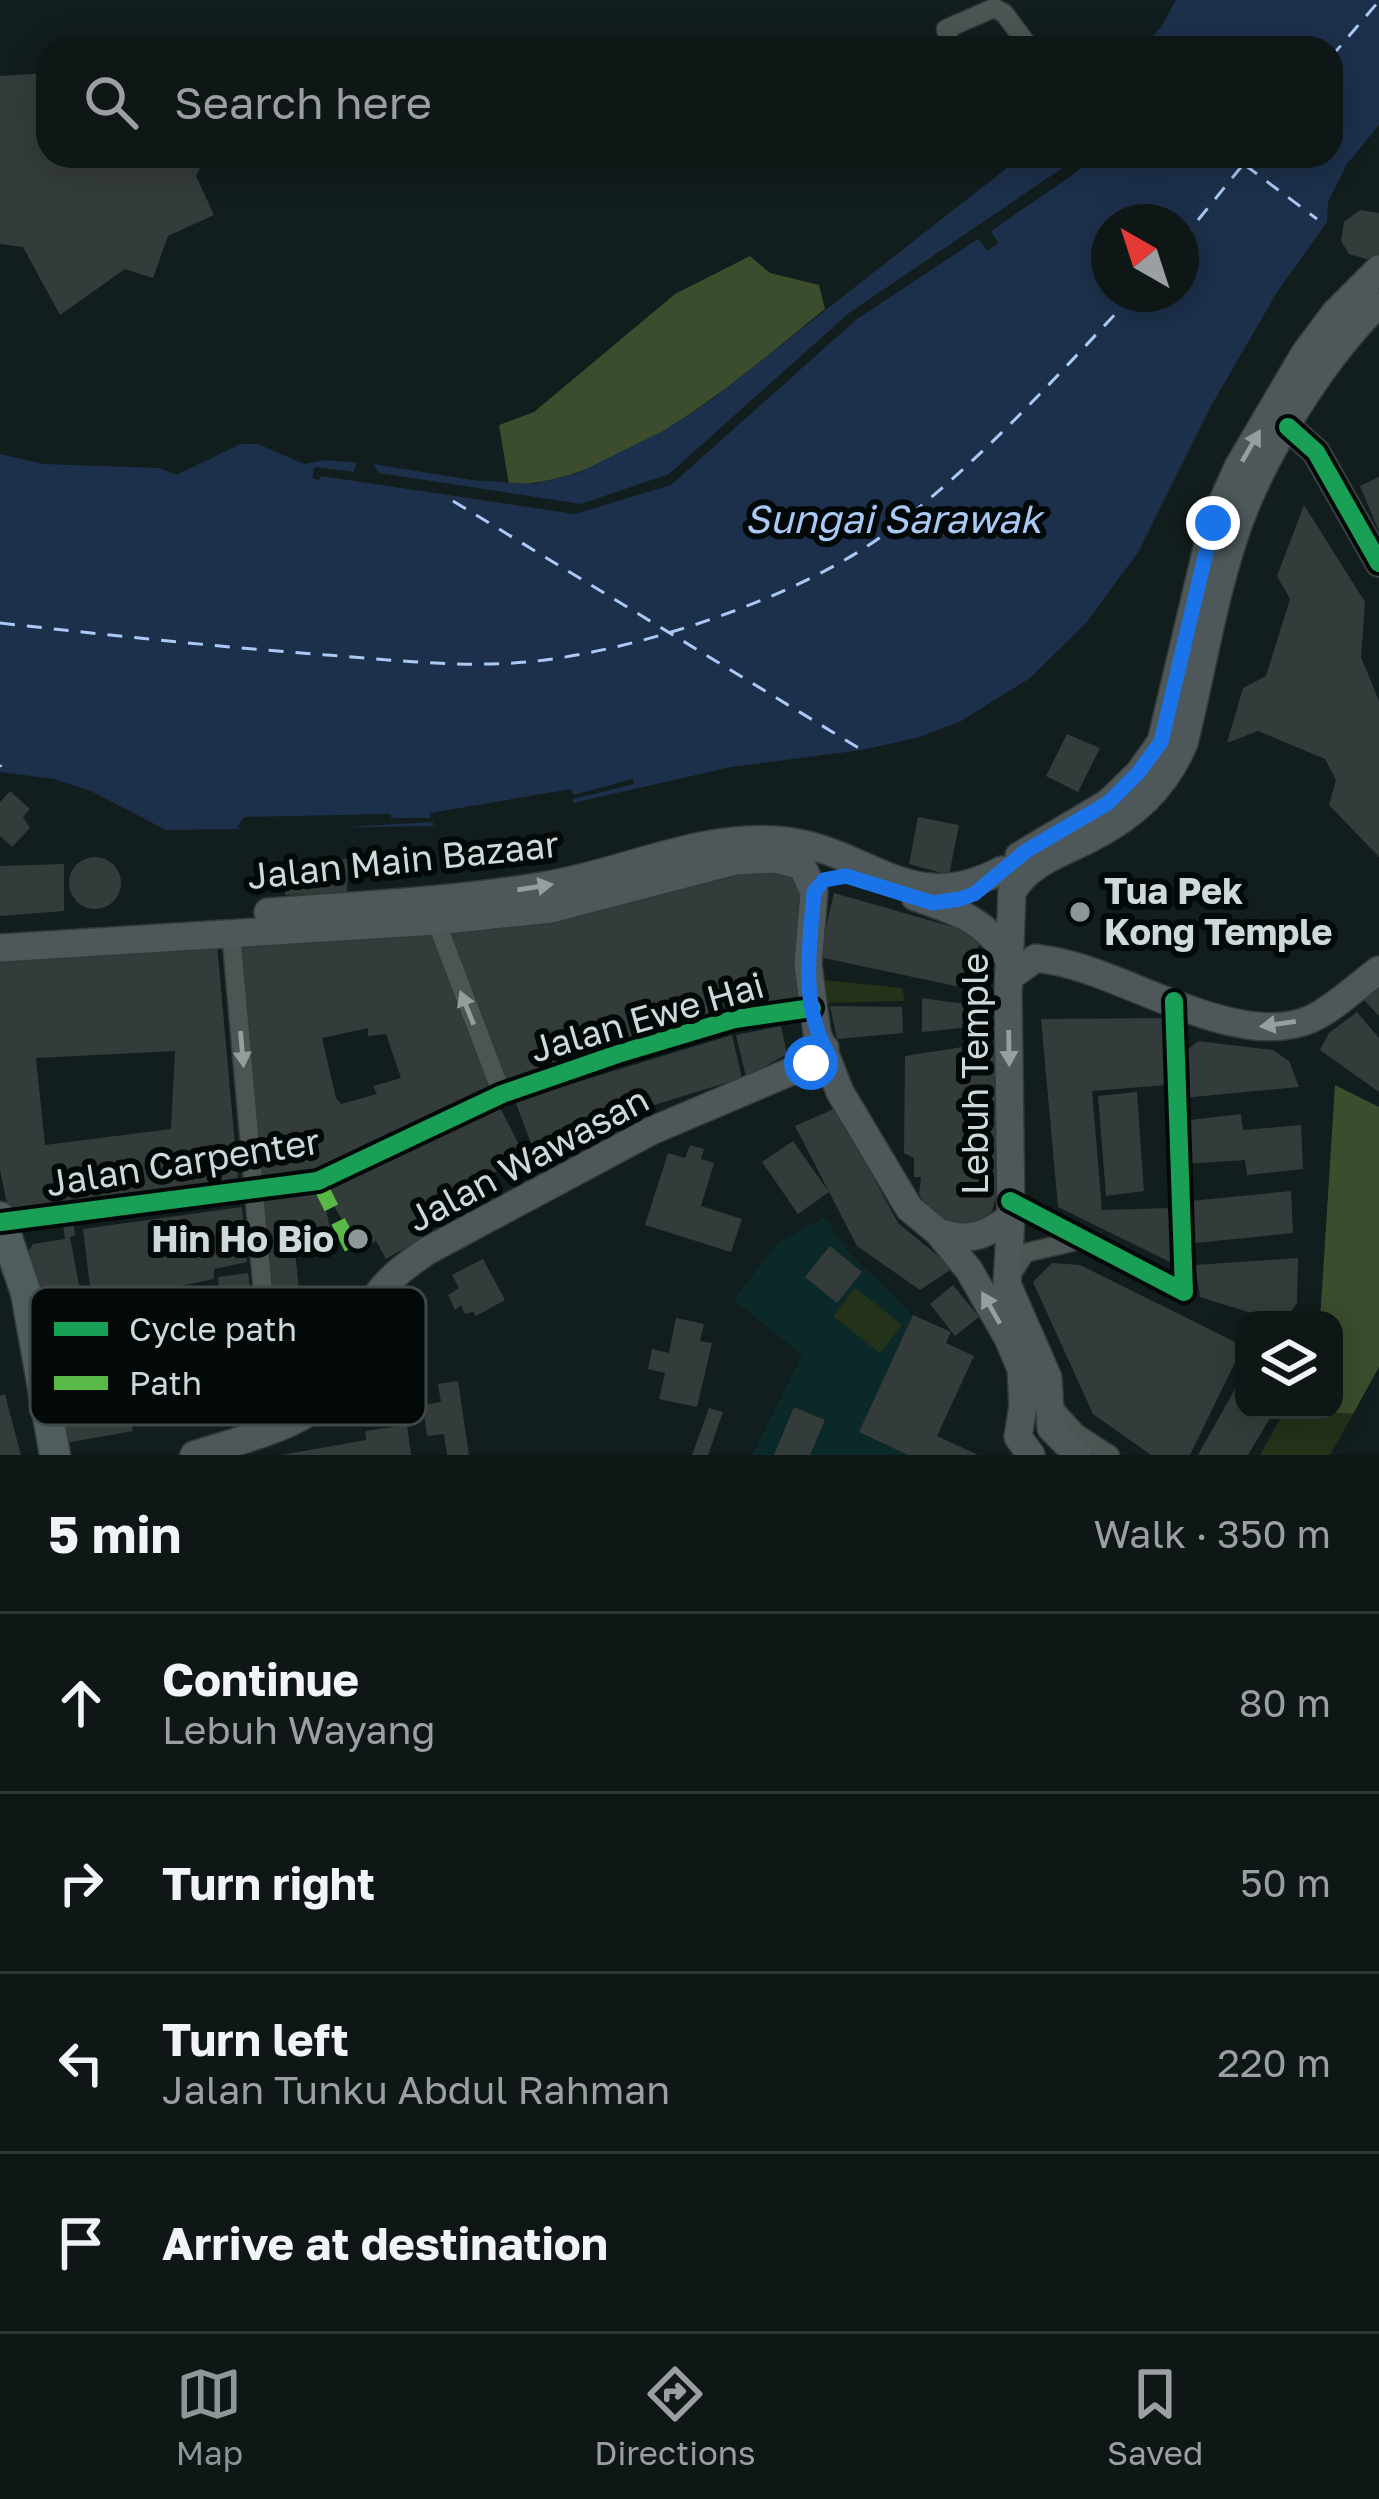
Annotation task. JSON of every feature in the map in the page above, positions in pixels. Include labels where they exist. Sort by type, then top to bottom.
[{"type":"main road","points":[[933,903],[974,894],[1026,851],[1108,803],[1161,742],[1213,523],[1238,467],[1305,353],[1334,313],[1379,269]]},
{"type":"main road","name":"Lebuh Temple","points":[[1007,1284],[1012,892],[1040,862],[1096,836],[1148,799],[1170,776],[1184,743],[1234,536],[1252,493],[1335,355],[1379,303]]},
{"type":"main road","points":[[1288,427],[1316,452],[1379,562]]},
{"type":"main road","name":"Jalan Main Bazaar","points":[[0,931],[477,895],[544,886],[723,841],[778,840],[801,855]]},
{"type":"main road","points":[[801,855],[937,890],[975,884],[1002,870]]},
{"type":"main road","points":[[801,855],[814,892],[808,964],[812,1008],[840,1092],[909,1208],[938,1232],[991,1304],[1021,1369],[1022,1449]]},
{"type":"main road","name":"Jalan Main Bazaar","points":[[0,948],[436,921],[551,909],[735,861],[801,855]]},
{"type":"main road","points":[[814,892],[850,868],[986,926],[1009,956],[1068,963],[1228,1023],[1271,1028],[1311,1019],[1379,970]]},
{"type":"main road","name":"Jalan Wawasan","points":[[387,1287],[427,1251],[651,1131],[811,1063],[825,1048]]},
{"type":"main road","name":"Jalan Wawasan","points":[[405,1287],[658,1144],[806,1084],[840,1092]]},
{"type":"main road","points":[[938,1232],[975,1239],[1011,1209]]},
{"type":"main road","points":[[1,1219],[30,1313]]},
{"type":"main road","points":[[1007,1284],[1048,1378],[1051,1428],[1078,1455]]},
{"type":"main road","name":"Jalan Wawasan","points":[[194,1455],[281,1425]]},
{"type":"main road","name":"Jalan Wawasan","points":[[236,1455],[310,1425]]},
{"type":"street","points":[[948,36],[946,29],[993,4],[1021,36]]},
{"type":"street","points":[[436,921],[502,1094]]},
{"type":"street","points":[[231,932],[263,1287]]},
{"type":"street","points":[[1011,1209],[1184,1292],[1174,1001]]},
{"type":"street","name":"Jalan Ewe Hai","points":[[502,1094],[735,1019],[812,1008]]},
{"type":"street","name":"Jalan Carpenter","points":[[1,1219],[324,1179],[502,1094]]},
{"type":"street","points":[[1007,1284],[1025,1252],[1080,1240]]},
{"type":"street","points":[[1050,1404],[1076,1433],[1110,1455]]},
{"type":"shaded area","points":[[825,1217],[849,1253],[913,1315],[859,1432],[908,1455],[752,1455],[802,1355],[734,1300],[777,1243]]},
{"type":"green space","points":[[750,256],[770,273],[819,285],[825,309],[718,394],[637,446],[595,466],[509,485],[499,425],[534,412],[675,294]]},
{"type":"green space","points":[[824,980],[902,988],[905,1001],[826,1003]]},
{"type":"green space","points":[[1335,1085],[1379,1107],[1379,1367],[1353,1414],[1343,1413],[1343,1311],[1321,1311]]},
{"type":"green space","points":[[855,1288],[902,1325],[880,1353],[833,1316]]},
{"type":"green space","points":[[1343,1413],[1353,1414],[1330,1455],[1260,1455],[1280,1419],[1343,1419]]},
{"type":"water","name":"Sungai Sarawak","points":[[1176,0],[1379,0],[1379,125],[1347,164],[1328,202],[1327,222],[1277,292],[1210,408],[1139,551],[1086,623],[1030,678],[961,721],[920,737],[862,750],[731,767],[573,803],[433,826],[166,830],[91,791],[54,779],[0,772],[0,454],[43,464],[159,468],[176,475],[241,444],[258,444],[304,464],[325,460],[373,464],[472,480],[534,484],[578,473],[667,429],[711,400],[1007,168],[1343,168],[1343,36],[1153,36]]},
{"type":"pier","points":[[1062,168],[1081,168],[991,231],[998,243],[988,251],[978,239],[857,319],[671,485],[575,514],[312,478],[315,467],[354,472],[357,462],[373,464],[379,473],[581,504],[669,474],[849,313]]},
{"type":"pier","points":[[633,779],[634,784],[573,799],[573,803],[433,826],[433,822],[277,831],[237,827],[244,817],[391,814],[391,818],[430,818],[430,813],[571,789],[573,795]]},
{"type":"building","points":[[36,74],[36,168],[200,168],[196,176],[214,215],[168,236],[153,278],[125,269],[60,315],[23,247],[0,244],[0,76]]},
{"type":"building","points":[[1360,210],[1379,213],[1379,257],[1369,260],[1349,254],[1341,241],[1344,222]]},
{"type":"building","points":[[1379,477],[1379,531],[1360,486]]},
{"type":"building","points":[[1304,505],[1365,602],[1361,657],[1379,701],[1379,857],[1329,805],[1336,780],[1325,759],[1258,731],[1227,743],[1243,688],[1266,676],[1290,599],[1277,576]]},
{"type":"building","points":[[1067,734],[1100,748],[1078,792],[1046,776]]},
{"type":"building","points":[[10,791],[30,809],[23,817],[30,828],[12,847],[0,836],[0,802]]},
{"type":"building","points":[[918,817],[959,825],[949,875],[909,864]]},
{"type":"building","points":[[95,857],[113,865],[121,883],[113,901],[95,909],[77,901],[69,883],[77,865]]},
{"type":"building","points":[[348,859],[347,893],[285,895],[285,860]]},
{"type":"building","points":[[64,864],[64,911],[0,916],[0,866]]},
{"type":"building","points":[[763,870],[800,877],[801,1001],[733,1013],[505,1083],[447,932],[555,923],[720,876]]},
{"type":"building","points":[[834,893],[981,935],[969,989],[819,957]]},
{"type":"building","points":[[433,932],[492,1090],[294,1184],[258,1189],[235,947]],"holes":[[[368,1028],[368,1036],[386,1034],[401,1078],[373,1086],[377,1094],[341,1104],[322,1038]]]},
{"type":"building","points":[[217,944],[239,1190],[72,1208],[75,1236],[70,1237],[79,1287],[30,1287],[30,1300],[22,1262],[33,1244],[65,1239],[61,1210],[9,1213],[0,1170],[0,963]],"holes":[[[175,1051],[171,1129],[45,1145],[36,1058]]]},
{"type":"building","points":[[1379,987],[1379,1016],[1363,999]]},
{"type":"building","points":[[922,998],[993,1008],[991,1025],[922,1032]]},
{"type":"building","points":[[830,1006],[902,1007],[903,1033],[837,1039]]},
{"type":"building","points":[[1357,1012],[1379,1038],[1379,1092],[1320,1050],[1329,1033]]},
{"type":"building","points":[[1167,1018],[1167,1085],[1092,1091],[1102,1210],[1172,1208],[1172,1263],[1058,1207],[1041,1019]]},
{"type":"building","points":[[781,1026],[787,1054],[746,1077],[736,1035]]},
{"type":"building","points":[[732,1035],[742,1078],[602,1121],[599,1128],[534,1151],[515,1101]]},
{"type":"building","points":[[1198,1041],[1273,1050],[1289,1061],[1299,1087],[1182,1098],[1179,1057]]},
{"type":"building","points":[[994,1042],[996,1197],[992,1211],[976,1224],[957,1225],[940,1220],[928,1209],[919,1194],[921,1177],[914,1177],[914,1158],[904,1153],[905,1056]]},
{"type":"building","points":[[1137,1092],[1144,1191],[1106,1196],[1098,1096]]},
{"type":"building","points":[[499,1106],[524,1154],[421,1219],[424,1237],[386,1259],[376,1241],[360,1251],[326,1192]]},
{"type":"building","points":[[836,1108],[898,1223],[953,1268],[920,1290],[857,1246],[795,1126]]},
{"type":"building","points":[[1241,1114],[1243,1130],[1301,1125],[1303,1169],[1247,1175],[1245,1160],[1186,1164],[1182,1121]]},
{"type":"building","points":[[793,1141],[829,1192],[798,1214],[762,1162]]},
{"type":"building","points":[[690,1145],[704,1149],[701,1159],[714,1163],[701,1206],[742,1219],[731,1252],[645,1225],[668,1153],[685,1158]]},
{"type":"building","points":[[1291,1191],[1293,1233],[1195,1243],[1190,1201]]},
{"type":"building","points":[[322,1192],[332,1237],[294,1242],[299,1287],[269,1287],[262,1200]]},
{"type":"building","points":[[242,1207],[247,1262],[214,1269],[214,1279],[175,1287],[90,1287],[83,1229]]},
{"type":"building","points":[[830,1246],[862,1272],[837,1303],[805,1277]]},
{"type":"building","points":[[1298,1258],[1297,1303],[1291,1311],[1245,1311],[1200,1297],[1195,1265]]},
{"type":"building","points":[[483,1259],[505,1300],[476,1316],[465,1314],[461,1305],[455,1310],[448,1295],[459,1288],[452,1275]]},
{"type":"building","points":[[1052,1263],[1080,1265],[1235,1342],[1235,1362],[1190,1455],[1151,1455],[1093,1414],[1033,1282]]},
{"type":"building","points":[[248,1273],[250,1287],[219,1287],[218,1277]]},
{"type":"building","points":[[953,1285],[979,1317],[955,1336],[930,1304]]},
{"type":"building","points":[[913,1315],[951,1332],[946,1343],[974,1356],[937,1436],[978,1455],[908,1455],[859,1432]]},
{"type":"building","points":[[676,1318],[704,1324],[700,1341],[712,1343],[697,1407],[659,1399],[665,1373],[648,1369],[652,1349],[669,1353]]},
{"type":"building","points":[[458,1381],[469,1455],[447,1455],[444,1434],[427,1436],[426,1404],[441,1402],[438,1384]]},
{"type":"building","points":[[1235,1389],[1235,1419],[1270,1419],[1248,1455],[1198,1455]]},
{"type":"building","points":[[5,1394],[21,1455],[0,1455],[0,1396]]},
{"type":"building","points":[[794,1407],[825,1420],[810,1455],[774,1455]]},
{"type":"building","points":[[709,1408],[723,1412],[708,1455],[692,1455]]},
{"type":"building","points":[[56,1425],[132,1425],[133,1431],[60,1444]]},
{"type":"building","points":[[407,1425],[411,1455],[281,1455],[366,1440],[365,1431]]},
{"type":"ferry route","points":[[1343,43],[1379,1]]},
{"type":"ferry route","points":[[1199,219],[1240,168]]},
{"type":"ferry route","points":[[1249,168],[1317,219]]},
{"type":"ferry route","points":[[0,623],[452,664],[570,656],[665,634],[808,580],[885,534],[984,450],[1117,312]]},
{"type":"ferry route","points":[[453,501],[862,750]]},
{"type":"marked path","points":[[318,1181],[356,1257]]},
{"type":"cycle path","points":[[1288,427],[1316,452],[1379,563]]},
{"type":"cycle path","points":[[1010,1201],[1184,1292],[1174,1001]]},
{"type":"cycle path","points":[[1,1222],[318,1181],[502,1094],[735,1019],[812,1008]]},
{"type":"place","name":"Tua Pek Kong Temple","points":[[1080,912]]},
{"type":"place","name":"Hin Ho Bio","points":[[358,1239]]},
{"type":"route","points":[[811,1063],[825,1048],[812,1008],[808,964],[814,892],[819,884],[831,877],[858,877],[933,903],[950,902],[974,894],[1026,851],[1108,803],[1161,742],[1213,523]]}]
